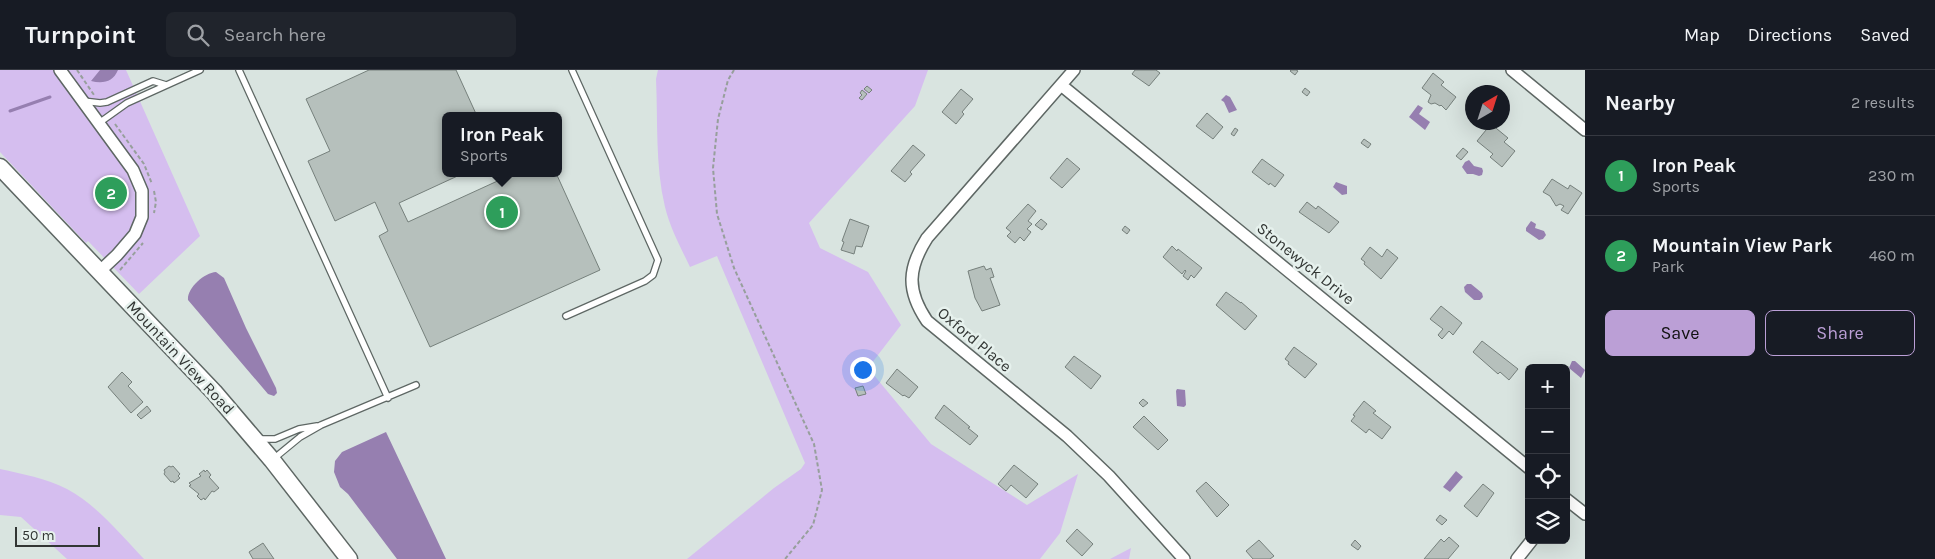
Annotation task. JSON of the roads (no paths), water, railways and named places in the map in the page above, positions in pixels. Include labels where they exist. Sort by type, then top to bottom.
[{"type":"street","points":[[60,70],[133,170],[139,182],[143,200],[142,217],[135,234],[118,255],[100,271]]},
{"type":"street","name":"Oxford Place","points":[[1074,70],[927,238],[913,266],[913,294],[918,308],[927,321],[1067,436],[1109,476],[1184,559]]},
{"type":"street","points":[[1512,70],[1585,130]]},
{"type":"street","name":"Stonewyck Drive","points":[[1061,85],[1525,465]]},
{"type":"street","name":"Mountain View Road","points":[[0,167],[214,392],[272,460],[348,559]]},
{"type":"street","points":[[1570,502],[1585,514]]},
{"type":"street","points":[[1517,559],[1529,544]]},
{"type":"lane","points":[[99,123],[127,103],[200,70]]},
{"type":"lane","points":[[239,70],[388,398]]},
{"type":"lane","points":[[566,316],[645,281],[653,275],[658,260],[572,70]]},
{"type":"lane","points":[[82,100],[100,103],[107,102],[153,81],[166,84]]},
{"type":"lane","points":[[272,460],[300,437],[321,425],[416,385]]},
{"type":"lane","points":[[253,438],[275,439],[299,429],[321,425]]},
{"type":"waterway","points":[[10,111],[50,97]]},
{"type":"place","name":"Mountain View Park","points":[[111,193]]},
{"type":"place","name":"Iron Peak","points":[[502,212]]}]
